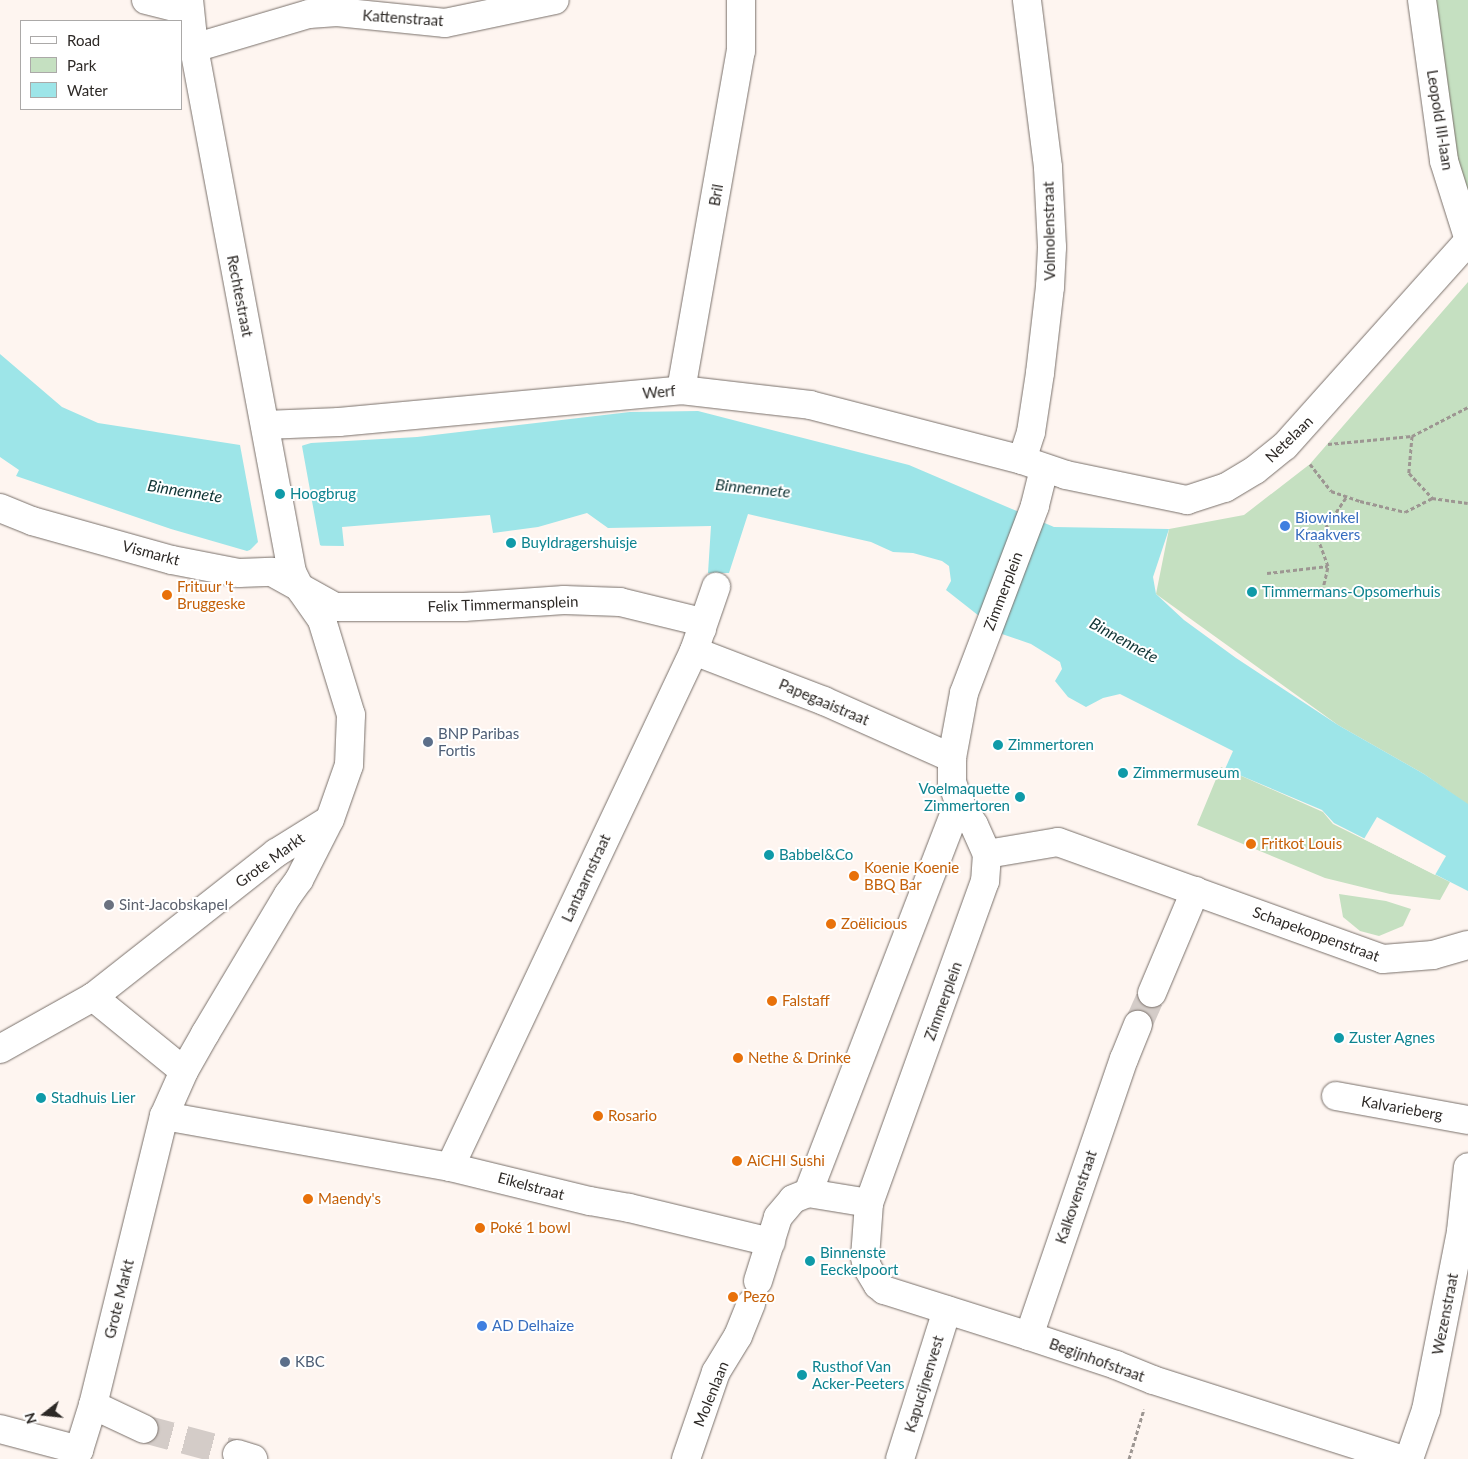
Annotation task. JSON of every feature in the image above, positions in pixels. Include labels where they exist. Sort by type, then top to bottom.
[{"type":"street","points":[[146,0],[190,5]]},
{"type":"street","name":"Kattenstraat","points":[[194,48],[309,14],[337,12],[445,23],[555,0]]},
{"type":"street","name":"Bril","points":[[680,390],[742,51],[741,0]]},
{"type":"street","name":"Volmolenstraat","points":[[1027,0],[1048,167],[1052,247],[1050,286],[1031,432],[1034,485]]},
{"type":"street","name":"Leopold III-laan","points":[[1422,0],[1444,161],[1468,237]]},
{"type":"street","name":"Rechtestraat","points":[[190,5],[194,48],[292,572],[301,590]]},
{"type":"street","name":"Netelaan","points":[[1034,485],[1138,492],[1188,500],[1225,488],[1255,470],[1285,446],[1468,241]]},
{"type":"street","name":"Werf","points":[[267,435],[339,422],[680,390],[810,405],[1034,485]]},
{"type":"street","name":"Zimmerplein","points":[[869,1202],[985,881],[987,854],[974,825],[959,802],[952,782],[952,758],[964,693],[990,626],[1034,485]]},
{"type":"street","name":"Vismarkt","points":[[0,508],[32,521],[172,560],[239,573],[272,572],[301,590]]},
{"type":"street","name":"Lantaarnstraat","points":[[450,1167],[698,640],[716,587]]},
{"type":"street","name":"Felix Timmermansplein","points":[[301,590],[335,607],[464,606],[564,600],[620,602],[694,620],[698,640]]},
{"type":"street","name":"Grote Markt","points":[[0,1429],[80,1455],[164,1116],[184,1071],[288,894],[299,880],[330,819],[349,765],[351,715],[322,620],[301,590]]},
{"type":"street","name":"Papegaaistraat","points":[[698,640],[824,701],[952,758]]},
{"type":"street","points":[[808,1193],[959,802]]},
{"type":"street","name":"Grote Markt","points":[[0,1049],[93,997],[276,853],[330,819]]},
{"type":"street","name":"Schapekoppenstraat","points":[[987,854],[1058,842],[1383,959],[1433,955],[1468,945]]},
{"type":"street","points":[[1152,993],[1195,891]]},
{"type":"street","points":[[93,997],[184,1071]]},
{"type":"street","name":"Kalkovenstraat","points":[[1029,1336],[1124,1058],[1138,1025]]},
{"type":"street","name":"Kalvarieberg","points":[[1336,1096],[1468,1120]]},
{"type":"street","name":"Eikelstraat","points":[[164,1116],[450,1167],[590,1202],[629,1208],[771,1242]]},
{"type":"street","name":"Wezenstraat","points":[[1409,1459],[1426,1410],[1465,1231],[1468,1166]]},
{"type":"street","points":[[771,1242],[778,1217],[793,1199],[808,1193],[869,1202]]},
{"type":"street","name":"Begijnhofstraat","points":[[869,1202],[865,1258],[872,1278],[884,1290],[1116,1365],[1153,1380],[1400,1459]]},
{"type":"street","name":"Molenlaan","points":[[686,1459],[716,1372],[738,1336],[771,1242]]},
{"type":"street","name":"Kapucijnenvest","points":[[900,1459],[946,1310]]},
{"type":"street","points":[[93,1405],[144,1429]]},
{"type":"path","points":[[1327,444],[1412,436],[1468,407]]},
{"type":"path","points":[[1412,436],[1408,473],[1432,498]]},
{"type":"path","points":[[1310,464],[1331,491],[1406,512],[1432,498],[1468,503]]},
{"type":"path","points":[[1321,597],[1328,566],[1318,539],[1347,496]]},
{"type":"path","points":[[1267,573],[1328,566]]},
{"type":"path","points":[[1129,1459],[1153,1380]]},
{"type":"green space","points":[[1431,0],[1468,0],[1468,234]]},
{"type":"green space","points":[[1468,282],[1468,805],[1424,774],[1338,725],[1156,594],[1169,529],[1244,515],[1310,464]]},
{"type":"green space","points":[[1221,767],[1323,812],[1333,824],[1450,882],[1440,900],[1390,894],[1325,878],[1197,825]]},
{"type":"green space","points":[[1339,894],[1386,901],[1411,909],[1403,926],[1379,936],[1360,931],[1343,917]]},
{"type":"water","name":"Binnennete","points":[[0,354],[62,407],[98,423],[240,445],[301,446],[311,443],[417,437],[630,412],[698,411],[909,465],[1054,527],[1169,529],[1153,577],[1156,594],[1184,620],[1236,658],[1338,725],[1424,774],[1468,804],[1468,891],[1334,823],[1322,810],[1225,769],[1233,751],[1120,694],[1103,698],[1086,707],[1068,697],[1055,681],[1062,669],[1060,662],[1031,644],[1002,634],[946,590],[951,581],[949,566],[942,561],[913,553],[893,552],[871,542],[748,514],[729,573],[708,573],[711,526],[608,528],[587,513],[538,527],[493,533],[490,515],[342,527],[344,546],[264,545],[247,551],[171,529],[16,476],[19,470],[0,457]]},
{"type":"pier","name":"Hoogbrug","points":[[304,442],[302,446],[320,545],[323,547],[265,547],[250,550],[258,542],[240,445]]},
{"type":"pier","points":[[1377,817],[1446,856],[1435,875],[1364,839]]},
{"type":"tunnel","points":[[1138,1025],[1152,993]]},
{"type":"tunnel","points":[[144,1429],[237,1454]]},
{"type":"place","name":"Hoogbrug","points":[[280,494]]},
{"type":"place","name":"Biowinkel Kraakvers","points":[[1285,526]]},
{"type":"place","name":"Buyldragershuisje","points":[[511,543]]},
{"type":"place","name":"Timmermans-Opsomerhuis","points":[[1252,592]]},
{"type":"place","name":"Frituur 't Bruggeske","points":[[167,595]]},
{"type":"place","name":"BNP Paribas Fortis","points":[[428,742]]},
{"type":"place","name":"Zimmertoren","points":[[998,745]]},
{"type":"place","name":"Zimmermuseum","points":[[1123,773]]},
{"type":"place","name":"Voelmaquette Zimmertoren","points":[[1020,797]]},
{"type":"place","name":"Fritkot Louis","points":[[1251,844]]},
{"type":"place","name":"Babbel&Co","points":[[769,855]]},
{"type":"place","name":"Koenie Koenie BBQ Bar","points":[[854,876]]},
{"type":"place","name":"Sint-Jacobskapel","points":[[109,905]]},
{"type":"place","name":"Zoëlicious","points":[[831,924]]},
{"type":"place","name":"Falstaff","points":[[772,1001]]},
{"type":"place","name":"Zuster Agnes","points":[[1339,1038]]},
{"type":"place","name":"Nethe & Drinke","points":[[738,1058]]},
{"type":"place","name":"Stadhuis Lier","points":[[41,1098]]},
{"type":"place","name":"Rosario","points":[[598,1116]]},
{"type":"place","name":"AiCHI Sushi","points":[[737,1161]]},
{"type":"place","name":"Maendy's","points":[[308,1199]]},
{"type":"place","name":"Poké 1 bowl","points":[[480,1228]]},
{"type":"place","name":"Binnenste Eeckelpoort","points":[[810,1261]]},
{"type":"place","name":"Pezo","points":[[733,1297]]},
{"type":"place","name":"AD Delhaize","points":[[482,1326]]},
{"type":"place","name":"KBC","points":[[285,1362]]},
{"type":"place","name":"Rusthof Van Acker-Peeters","points":[[802,1375]]}]
